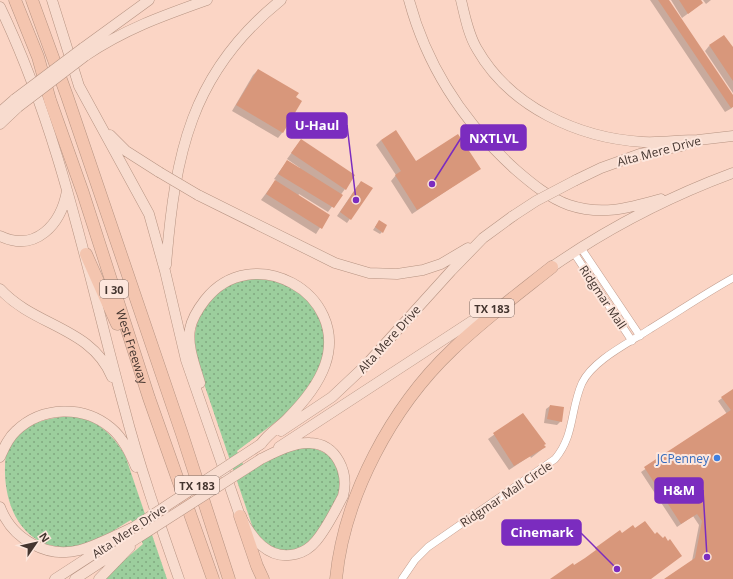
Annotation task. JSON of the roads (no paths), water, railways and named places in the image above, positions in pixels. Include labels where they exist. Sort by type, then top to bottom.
[{"type":"highway","name":"West Freeway","points":[[14,0],[38,57],[50,100],[83,194],[149,398],[213,579]]},
{"type":"highway","name":"West Freeway","points":[[32,0],[67,96],[182,434],[229,579]]},
{"type":"highway","points":[[37,15],[38,0]]},
{"type":"highway","points":[[86,254],[115,317],[136,376],[149,398]]},
{"type":"highway","points":[[336,579],[348,523],[361,486],[383,440],[397,417],[421,383],[451,351],[552,266]]},
{"type":"highway","points":[[240,516],[263,579]]},
{"type":"main road","points":[[52,0],[77,81],[146,208],[165,271],[178,331],[204,416],[240,516],[250,534],[267,551],[279,556],[302,553],[316,541],[343,496],[345,487],[343,466],[334,454],[324,446],[310,442],[286,448],[261,459]]},
{"type":"main road","points":[[0,112],[17,103],[149,0]]},
{"type":"main road","points":[[84,52],[131,28],[207,0]]},
{"type":"main road","points":[[165,271],[171,201],[186,135],[196,110],[209,84],[230,51],[243,35],[281,0]]},
{"type":"main road","points":[[409,0],[420,35],[439,76],[456,103],[484,139],[528,181],[554,199],[569,205],[605,211],[624,210],[684,192]]},
{"type":"main road","points":[[461,0],[466,21],[476,48],[486,64],[516,96],[534,109],[574,128],[606,136],[643,142],[698,140]]},
{"type":"main road","name":"West Freeway","points":[[0,7],[23,59],[43,111],[68,187],[124,406],[178,577]]},
{"type":"main road","points":[[0,124],[17,103]]},
{"type":"main road","points":[[101,126],[126,151],[198,195],[335,263],[369,273],[397,274],[423,270],[441,264],[483,238]]},
{"type":"main road","name":"Alta Mere Drive","points":[[55,579],[332,397],[365,366],[483,238],[513,216],[536,201],[600,168],[626,159],[681,146],[698,140],[733,136]]},
{"type":"main road","name":"Alta Mere Drive","points":[[75,579],[468,325],[552,266],[684,192],[733,173]]},
{"type":"main road","points":[[0,236],[13,241],[23,241],[47,232],[61,212],[68,187]]},
{"type":"main road","points":[[204,416],[204,401],[190,343],[192,323],[202,304],[212,290],[231,279],[250,274],[279,276],[294,282],[307,292],[324,317],[329,344],[326,364],[314,387],[287,420],[270,432],[261,444]]},
{"type":"main road","points":[[0,289],[8,298],[29,313],[77,336],[95,351],[107,366],[124,406]]},
{"type":"main road","points":[[0,457],[6,444],[16,431],[29,421],[43,415],[62,411],[80,412],[100,420],[111,428],[120,438],[131,457],[141,481],[150,492]]},
{"type":"main road","points":[[0,507],[10,525],[20,536],[36,546],[56,552],[80,550],[134,527]]},
{"type":"main road","points":[[99,579],[139,537]]},
{"type":"street","name":"Ridgmar Mall","points":[[578,251],[640,336]]},
{"type":"street","name":"Ridgmar Mall","points":[[578,251],[632,341]]},
{"type":"street","name":"Ridgmar Mall Circle","points":[[402,579],[415,560],[428,547],[555,459],[567,442],[578,394],[586,376],[596,366],[695,300],[733,278]]},
{"type":"place","name":"NXTLVL","points":[[432,184]]},
{"type":"place","name":"U-Haul","points":[[356,200]]},
{"type":"place","name":"JCPenney","points":[[717,458]]},
{"type":"place","name":"H&M","points":[[707,557]]},
{"type":"place","name":"Cinemark","points":[[617,569]]}]
